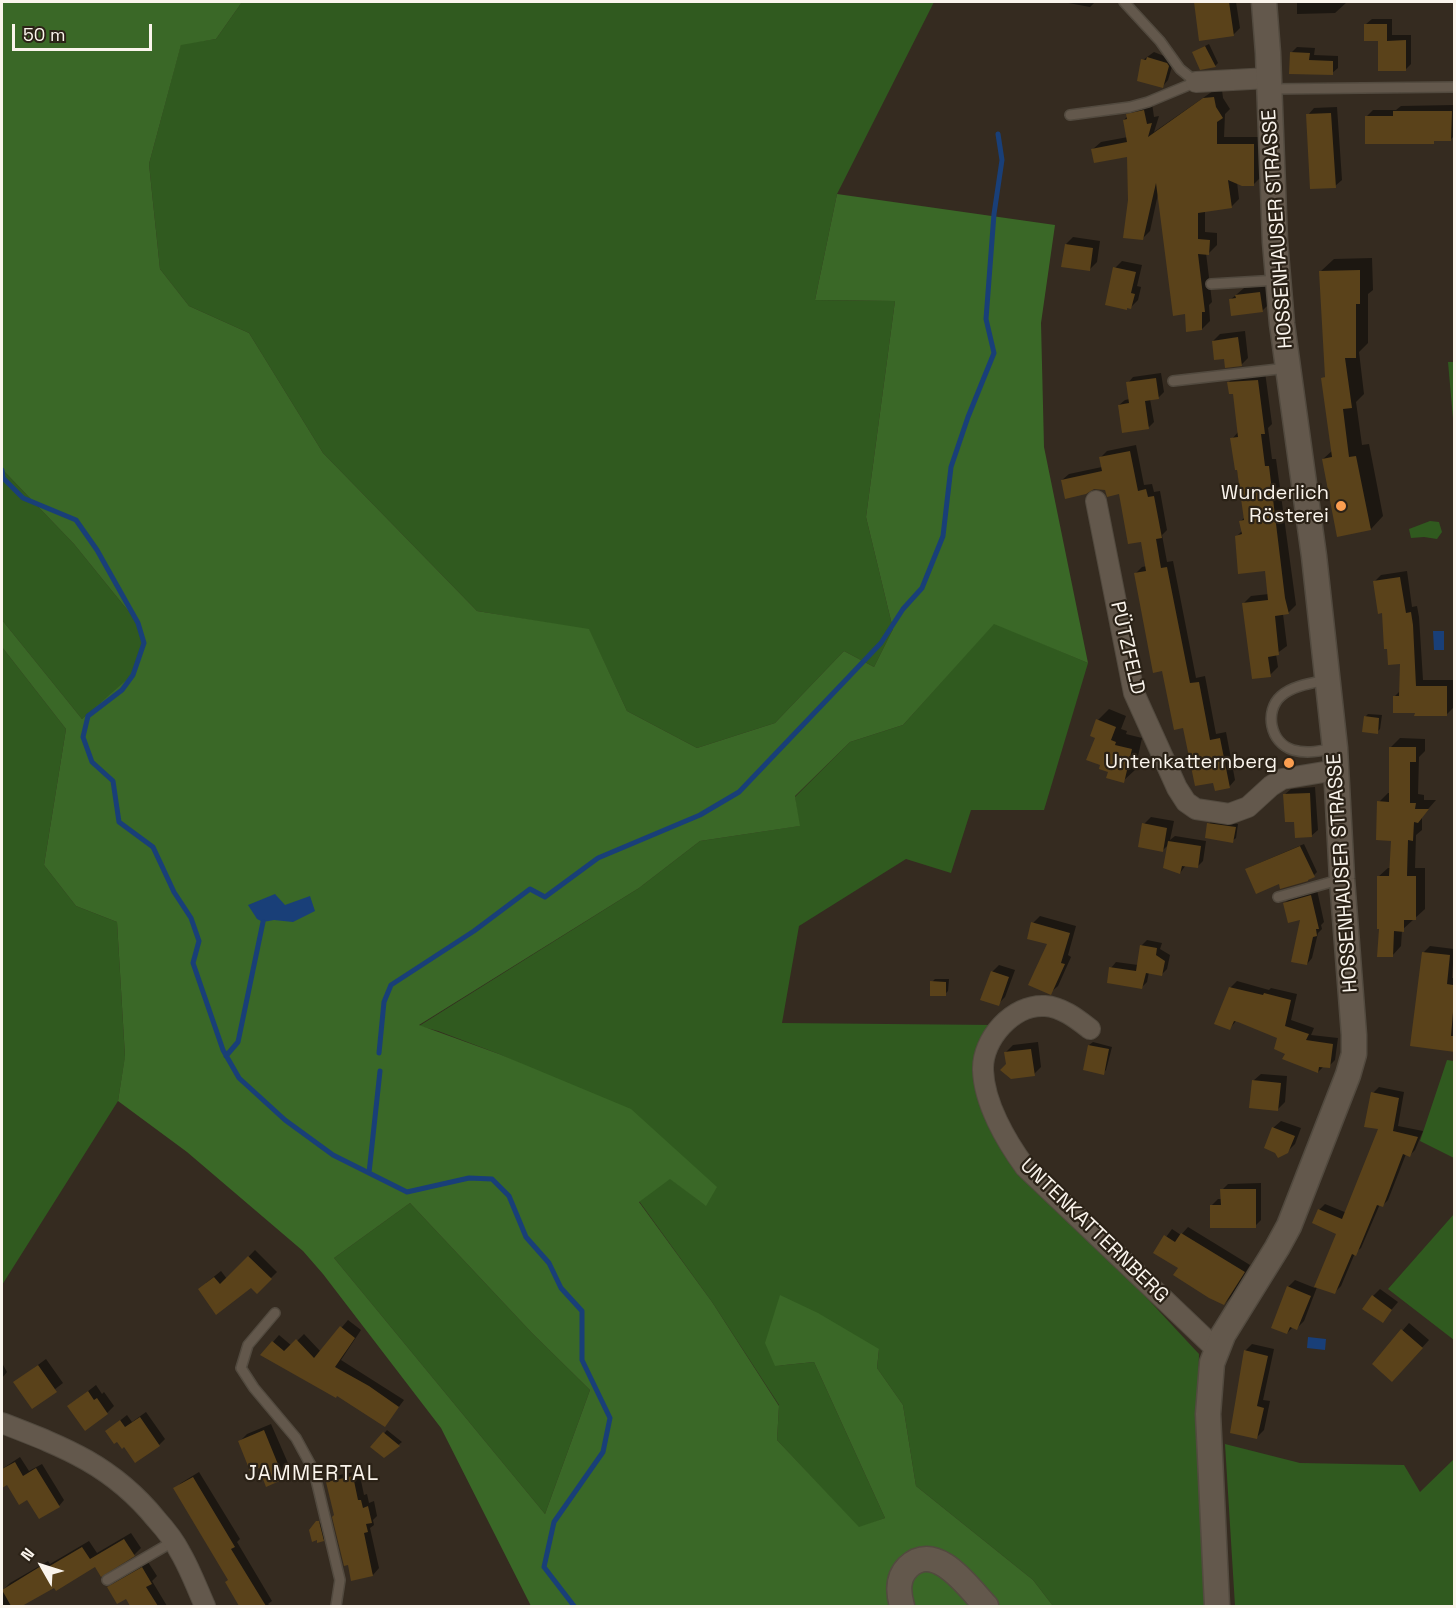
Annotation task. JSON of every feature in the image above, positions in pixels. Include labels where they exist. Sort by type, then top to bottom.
[{"type":"street","name":"HOSSENHAUSER STRASSE","points":[[1217,1606],[1208,1414],[1210,1378],[1216,1349],[1289,1226],[1352,1061],[1354,1035],[1342,879],[1336,759],[1314,556],[1287,368],[1278,280],[1264,2]]},
{"type":"street","points":[[1196,82],[1269,83]]},
{"type":"street","name":"PÜTZFELD","points":[[1096,501],[1134,693],[1177,788],[1186,802],[1196,808],[1229,814],[1248,807],[1282,779],[1336,759]]},
{"type":"street","name":"UNTENKATTERNBERG","points":[[1090,1029],[1072,1015],[1046,1006],[1028,1009],[1017,1014],[992,1038],[985,1053],[983,1069],[987,1090],[1004,1135],[1025,1167],[1216,1349]]},
{"type":"street","points":[[2,1423],[63,1447],[102,1468],[132,1493],[174,1541],[205,1606]]},
{"type":"street","points":[[902,1606],[898,1586],[902,1577],[914,1562],[926,1558],[936,1560],[948,1567],[986,1606]]},
{"type":"lane","points":[[1070,115],[1148,102],[1196,82],[1180,69],[1160,42],[1124,2]]},
{"type":"lane","name":"HOSSENHAUSER STRASSE","points":[[1269,83],[1455,87]]},
{"type":"lane","points":[[1211,284],[1278,280]]},
{"type":"lane","name":"HOSSENHAUSER STRASSE","points":[[1173,381],[1287,368]]},
{"type":"lane","points":[[1328,680],[1292,689],[1281,696],[1271,712],[1271,721],[1276,736],[1285,746],[1336,759]]},
{"type":"lane","points":[[1278,897],[1342,879]]},
{"type":"lane","points":[[274,1313],[248,1345],[241,1368],[254,1388],[296,1438],[314,1471],[340,1580],[336,1606]]},
{"type":"lane","points":[[107,1580],[174,1541]]},
{"type":"green space","points":[[2,2],[242,2],[216,39],[181,45],[149,164],[160,269],[189,306],[249,333],[323,453],[477,611],[589,629],[627,711],[697,748],[775,723],[844,651],[874,667],[893,629],[866,517],[895,301],[815,300],[837,194],[1055,225],[1041,323],[1044,447],[1088,663],[994,624],[903,725],[850,742],[795,796],[800,826],[700,841],[639,888],[419,1025],[499,1054],[631,1109],[717,1187],[706,1206],[670,1179],[639,1202],[712,1302],[779,1406],[777,1440],[859,1527],[885,1518],[814,1362],[775,1366],[765,1343],[780,1295],[818,1313],[879,1349],[877,1368],[903,1405],[916,1486],[1033,1580],[1053,1606],[531,1606],[441,1428],[323,1274],[303,1251],[187,1152],[118,1101],[125,1056],[117,922],[76,906],[44,865],[66,729],[2,647],[2,620],[82,719],[132,675],[143,643],[138,623],[74,544],[2,469]],"holes":[[[410,1203],[532,1333],[590,1390],[545,1514],[334,1258]]]},
{"type":"green space","points":[[242,2],[934,2],[837,194],[815,300],[895,301],[866,517],[893,629],[874,667],[844,651],[775,723],[697,748],[627,711],[589,630],[477,611],[323,453],[249,333],[189,306],[160,269],[149,164],[181,44],[216,39]]},
{"type":"green space","points":[[1448,362],[1454,362],[1454,430]]},
{"type":"green space","points":[[2,469],[74,544],[138,623],[144,643],[133,675],[82,719],[2,620]]},
{"type":"green space","points":[[1430,521],[1439,522],[1442,532],[1437,539],[1411,538],[1409,529]]},
{"type":"green space","points":[[994,623],[1088,663],[1044,810],[971,810],[951,873],[906,859],[799,926],[782,1023],[995,1025],[978,1061],[1018,1169],[1131,1281],[1199,1354],[1198,1390],[1205,1606],[1053,1606],[1033,1580],[916,1486],[903,1405],[877,1368],[879,1349],[775,1366],[814,1362],[885,1518],[859,1528],[777,1440],[779,1405],[712,1302],[639,1201],[670,1178],[706,1206],[556,1080],[499,1054],[419,1026],[639,888],[700,841],[799,826],[795,797],[850,742],[903,725]]},
{"type":"green space","points":[[2,647],[66,729],[44,865],[76,906],[117,922],[125,1057],[118,1101],[2,1285]]},
{"type":"green space","points":[[1447,1060],[1454,1061],[1454,1158],[1420,1141]]},
{"type":"green space","points":[[410,1203],[532,1333],[590,1390],[545,1514],[334,1258]]},
{"type":"green space","points":[[1454,1214],[1454,1340],[1388,1289]]},
{"type":"green space","points":[[1225,1444],[1300,1463],[1404,1465],[1420,1492],[1454,1459],[1454,1606],[1235,1606]]},
{"type":"water","points":[[1433,631],[1444,631],[1444,650],[1434,650]]},
{"type":"water","points":[[275,894],[285,905],[310,896],[315,911],[293,922],[274,920],[263,922],[257,919],[248,905]]},
{"type":"water","points":[[1308,1337],[1326,1339],[1325,1350],[1307,1348]]},
{"type":"building","points":[[1194,2],[1229,2],[1234,36],[1199,41]]},
{"type":"building","points":[[1364,24],[1387,24],[1387,41],[1406,40],[1406,71],[1378,71],[1378,41],[1364,41]]},
{"type":"building","points":[[1205,46],[1216,67],[1200,70],[1192,52]]},
{"type":"building","points":[[1290,52],[1310,53],[1309,60],[1333,61],[1333,75],[1289,74]]},
{"type":"building","points":[[1147,57],[1167,63],[1169,66],[1163,88],[1137,81],[1141,59],[1146,60]]},
{"type":"building","points":[[1214,97],[1216,107],[1223,118],[1217,122],[1217,144],[1254,144],[1254,186],[1242,186],[1228,180],[1232,208],[1198,213],[1198,239],[1210,240],[1209,255],[1198,254],[1205,312],[1202,312],[1202,330],[1186,332],[1185,314],[1173,316],[1156,183],[1143,240],[1123,238],[1128,200],[1127,157],[1094,163],[1091,149],[1127,142],[1123,120],[1127,119],[1126,114],[1144,110],[1147,124],[1152,123],[1148,137],[1203,98]]},
{"type":"building","points":[[1393,111],[1452,111],[1451,141],[1434,141],[1434,144],[1365,144],[1365,116],[1393,116]]},
{"type":"building","points":[[1331,113],[1336,188],[1310,189],[1306,114]]},
{"type":"building","points":[[1065,244],[1093,248],[1090,271],[1061,267]]},
{"type":"building","points":[[1113,267],[1136,272],[1131,293],[1135,294],[1131,309],[1105,305]]},
{"type":"building","points":[[1360,270],[1360,304],[1356,304],[1356,358],[1345,358],[1352,408],[1343,409],[1349,457],[1356,456],[1371,530],[1337,537],[1322,459],[1332,457],[1321,378],[1325,377],[1319,271]]},
{"type":"building","points":[[1260,292],[1263,312],[1231,316],[1229,299],[1236,298],[1235,295]]},
{"type":"building","points":[[1238,337],[1242,366],[1225,368],[1224,359],[1214,360],[1212,341]]},
{"type":"building","points":[[1156,378],[1159,399],[1145,401],[1149,429],[1122,433],[1118,405],[1129,403],[1126,382]]},
{"type":"building","points":[[1258,380],[1265,434],[1261,434],[1265,466],[1269,466],[1285,598],[1289,614],[1275,616],[1279,655],[1268,657],[1271,677],[1252,679],[1242,603],[1268,600],[1265,571],[1238,574],[1235,536],[1242,534],[1239,521],[1244,520],[1230,438],[1238,437],[1233,394],[1229,394],[1227,382]]},
{"type":"building","points":[[1130,451],[1138,491],[1146,489],[1148,497],[1154,496],[1162,538],[1156,539],[1161,568],[1167,567],[1190,683],[1199,682],[1210,740],[1220,738],[1230,788],[1215,791],[1213,783],[1195,786],[1183,728],[1174,730],[1162,671],[1153,673],[1134,573],[1146,571],[1141,542],[1128,544],[1119,494],[1107,497],[1105,490],[1094,489],[1086,494],[1065,499],[1061,480],[1102,471],[1099,457]]},
{"type":"building","points":[[1400,577],[1406,613],[1411,612],[1413,625],[1416,686],[1447,686],[1447,716],[1414,716],[1415,713],[1393,713],[1393,696],[1399,696],[1400,664],[1388,665],[1387,649],[1384,649],[1382,613],[1378,614],[1373,581]]},
{"type":"building","points":[[1364,716],[1379,718],[1378,734],[1362,732]]},
{"type":"building","points":[[1096,719],[1116,727],[1111,740],[1116,742],[1115,745],[1132,749],[1124,783],[1106,778],[1108,772],[1099,769],[1100,765],[1086,760],[1095,738],[1090,736]]},
{"type":"building","points":[[1389,747],[1416,747],[1416,762],[1410,762],[1410,803],[1416,803],[1415,809],[1429,809],[1418,823],[1414,822],[1413,841],[1408,840],[1407,876],[1416,876],[1416,920],[1404,920],[1404,932],[1394,931],[1393,957],[1377,957],[1379,929],[1377,929],[1377,876],[1389,876],[1391,841],[1376,840],[1377,801],[1389,802]]},
{"type":"building","points":[[1310,793],[1312,837],[1295,838],[1294,822],[1285,822],[1283,794]]},
{"type":"building","points":[[1142,823],[1167,828],[1163,852],[1138,847]]},
{"type":"building","points":[[1207,823],[1236,827],[1233,843],[1205,838]]},
{"type":"building","points":[[1168,841],[1201,846],[1198,868],[1182,866],[1180,874],[1163,868]]},
{"type":"building","points":[[1300,846],[1315,877],[1280,889],[1279,884],[1256,894],[1245,869]]},
{"type":"building","points":[[1311,895],[1319,929],[1316,929],[1317,936],[1313,937],[1307,965],[1291,962],[1300,920],[1288,923],[1283,903]]},
{"type":"building","points":[[1031,922],[1070,933],[1061,963],[1065,964],[1051,995],[1028,985],[1047,944],[1027,939]]},
{"type":"building","points":[[1140,945],[1157,948],[1156,955],[1165,961],[1162,976],[1146,973],[1142,989],[1107,983],[1109,967],[1136,971]]},
{"type":"building","points":[[1422,952],[1450,955],[1447,984],[1453,985],[1451,1036],[1455,1036],[1455,1052],[1410,1046]]},
{"type":"building","points":[[991,971],[1009,977],[999,1006],[980,1000]]},
{"type":"building","points":[[930,981],[946,982],[946,996],[930,996]]},
{"type":"building","points":[[1229,987],[1291,1000],[1285,1026],[1309,1034],[1306,1040],[1333,1044],[1330,1068],[1319,1067],[1318,1073],[1282,1059],[1285,1054],[1274,1049],[1277,1038],[1238,1022],[1234,1021],[1230,1030],[1214,1024]]},
{"type":"building","points":[[1088,1045],[1109,1049],[1104,1075],[1083,1070]]},
{"type":"building","points":[[1031,1049],[1035,1076],[1011,1079],[1000,1070],[1006,1064],[1004,1052]]},
{"type":"building","points":[[1252,1080],[1281,1083],[1278,1111],[1249,1108]]},
{"type":"building","points":[[1371,1092],[1399,1098],[1393,1131],[1418,1137],[1410,1157],[1403,1154],[1383,1207],[1377,1205],[1356,1256],[1352,1254],[1335,1294],[1314,1287],[1336,1234],[1312,1223],[1318,1209],[1342,1219],[1378,1129],[1364,1127]]},
{"type":"building","points":[[1272,1127],[1295,1136],[1288,1153],[1278,1158],[1275,1153],[1264,1148]]},
{"type":"building","points":[[1220,1189],[1256,1189],[1256,1228],[1210,1228],[1210,1205],[1221,1205]]},
{"type":"building","points":[[1181,1233],[1245,1272],[1224,1305],[1173,1275],[1178,1268],[1153,1253],[1164,1235],[1175,1242]]},
{"type":"building","points":[[248,1256],[272,1279],[257,1294],[251,1288],[216,1315],[198,1289],[214,1277],[220,1284]]},
{"type":"building","points":[[1287,1286],[1311,1296],[1297,1330],[1290,1327],[1287,1334],[1271,1328]]},
{"type":"building","points":[[1372,1295],[1392,1310],[1383,1323],[1362,1309]]},
{"type":"building","points":[[340,1326],[355,1338],[335,1367],[369,1386],[399,1407],[385,1427],[337,1396],[336,1398],[260,1355],[272,1341],[284,1351],[296,1339],[314,1358]]},
{"type":"building","points":[[1401,1329],[1423,1348],[1392,1382],[1372,1364]]},
{"type":"building","points":[[1244,1350],[1268,1356],[1257,1406],[1264,1408],[1257,1439],[1230,1433]]},
{"type":"building","points":[[38,1365],[57,1392],[32,1409],[13,1382]]},
{"type":"building","points":[[88,1391],[94,1400],[97,1398],[108,1414],[85,1431],[67,1406]]},
{"type":"building","points":[[140,1417],[160,1446],[135,1463],[124,1447],[122,1449],[117,1442],[114,1444],[105,1431],[120,1420],[125,1427]]},
{"type":"building","points":[[264,1430],[284,1479],[266,1487],[259,1468],[250,1471],[238,1441]]},
{"type":"building","points":[[383,1432],[400,1446],[384,1458],[370,1447]]},
{"type":"building","points":[[15,1462],[23,1476],[36,1468],[60,1507],[39,1519],[27,1500],[19,1505],[7,1485],[2,1488],[2,1469]]},
{"type":"building","points":[[353,1476],[358,1500],[361,1500],[363,1508],[368,1506],[372,1523],[366,1524],[368,1532],[364,1533],[373,1576],[351,1581],[348,1565],[344,1566],[326,1482]]},
{"type":"building","points":[[193,1477],[235,1547],[231,1549],[266,1606],[239,1606],[225,1582],[228,1580],[173,1488]]},
{"type":"building","points":[[316,1521],[319,1521],[324,1541],[317,1543],[317,1540],[312,1542],[309,1530]]},
{"type":"building","points":[[124,1539],[135,1556],[101,1577],[95,1567],[56,1591],[54,1588],[22,1606],[11,1606],[2,1590],[41,1566],[43,1570],[82,1547],[90,1559]]},
{"type":"building","points":[[142,1567],[152,1584],[146,1587],[158,1606],[130,1606],[126,1599],[117,1604],[107,1587]]},
{"type":"waterway","points":[[379,1053],[384,1002],[391,985],[474,931],[530,889],[545,897],[598,858],[700,815],[739,792],[881,643],[903,609],[922,588],[943,536],[951,467],[994,353],[986,319],[994,214],[1002,160],[998,134]]},
{"type":"waterway","points":[[2,470],[3,478],[23,498],[76,520],[97,550],[138,623],[144,643],[133,675],[122,690],[88,716],[83,737],[92,762],[113,781],[119,822],[153,847],[174,892],[191,918],[199,941],[193,963],[223,1050],[239,1078],[285,1120],[333,1155],[407,1192],[469,1178],[492,1179],[509,1196],[526,1237],[549,1263],[561,1288],[582,1311],[582,1360],[610,1418],[603,1452],[554,1522],[544,1567],[574,1606]]},
{"type":"waterway","points":[[226,1056],[238,1042],[263,922]]},
{"type":"waterway","points":[[369,1173],[380,1071]]},
{"type":"place","name":"Wunderlich Rösterei","points":[[1341,506]]},
{"type":"place","name":"Untenkatternberg","points":[[1289,763]]},
{"type":"district","name":"JAMMERTAL","points":[[312,1474]]}]
